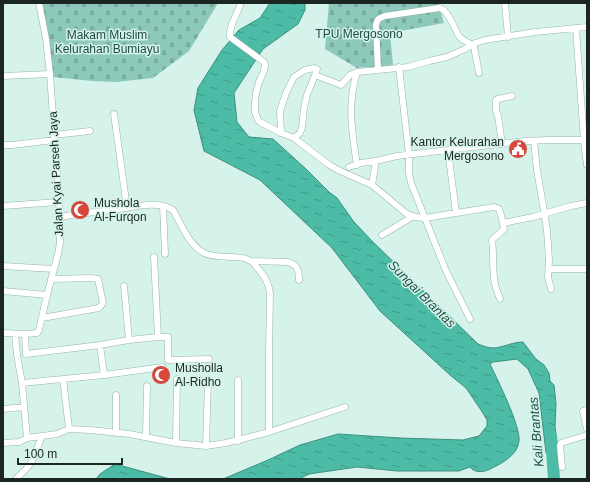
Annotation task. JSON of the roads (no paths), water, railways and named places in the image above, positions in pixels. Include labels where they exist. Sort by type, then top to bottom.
[{"type":"street","name":"Jalan Kyai Parseh Jaya","points":[[25,334],[37,332],[39,330],[60,243],[60,217],[50,74],[46,39],[39,3]]},
{"type":"street","points":[[241,3],[230,30],[230,37],[264,62],[265,68],[256,93],[255,112],[258,120],[281,133],[294,138],[333,167],[345,174],[372,185],[412,217],[425,218],[494,207],[499,208],[504,229],[492,240],[495,284],[500,299]]},
{"type":"street","points":[[505,3],[508,37]]},
{"type":"street","points":[[378,70],[377,20],[385,16],[438,6],[444,10],[459,36],[463,40],[472,44],[475,50],[479,73]]},
{"type":"street","points":[[315,75],[341,85],[350,75],[357,72],[408,67],[447,57],[465,49],[472,44],[485,40],[535,32],[587,27]]},
{"type":"street","points":[[576,28],[587,165]]},
{"type":"street","points":[[400,67],[411,183],[446,271],[470,319]]},
{"type":"street","points":[[281,133],[280,111],[286,93],[294,77],[305,70],[316,68],[317,69],[307,95],[302,128],[300,133],[294,138]]},
{"type":"street","points":[[357,72],[352,94],[351,119],[357,164]]},
{"type":"street","points":[[3,76],[50,74]]},
{"type":"street","points":[[502,144],[495,102],[498,99],[512,96]]},
{"type":"street","points":[[114,114],[127,208]]},
{"type":"street","points":[[3,144],[12,145],[90,131]]},
{"type":"street","points":[[349,167],[397,156],[502,144],[548,140],[586,141]]},
{"type":"street","points":[[534,141],[537,170],[544,205],[549,260],[548,277],[551,289]]},
{"type":"street","points":[[448,150],[456,213]]},
{"type":"street","points":[[372,185],[376,161]]},
{"type":"street","points":[[3,206],[58,202]]},
{"type":"street","points":[[503,223],[587,203]]},
{"type":"street","points":[[60,217],[141,205],[163,206],[174,210],[194,246],[204,253],[212,256],[238,258],[250,261],[292,263],[299,270],[299,280]]},
{"type":"street","points":[[163,206],[165,254]]},
{"type":"street","points":[[382,235],[412,217]]},
{"type":"street","points":[[154,257],[158,337]]},
{"type":"street","points":[[250,261],[262,273],[270,288],[269,432]]},
{"type":"street","points":[[3,266],[54,269]]},
{"type":"street","points":[[549,269],[587,269]]},
{"type":"street","points":[[42,318],[99,308],[103,303],[98,279],[51,279]]},
{"type":"street","points":[[124,286],[129,340]]},
{"type":"street","points":[[3,291],[47,295]]},
{"type":"street","points":[[3,333],[25,334],[26,354]]},
{"type":"street","points":[[15,334],[22,383],[27,438]]},
{"type":"street","points":[[17,355],[129,340],[168,337],[168,360],[209,359]]},
{"type":"street","points":[[100,345],[104,375]]},
{"type":"street","points":[[22,383],[104,375],[163,367]]},
{"type":"street","points":[[63,378],[69,429]]},
{"type":"street","points":[[176,443],[177,379]]},
{"type":"street","points":[[238,380],[238,441]]},
{"type":"street","points":[[206,446],[208,381]]},
{"type":"street","points":[[146,438],[147,386]]},
{"type":"street","points":[[116,395],[116,433]]},
{"type":"street","points":[[3,409],[24,407]]},
{"type":"street","points":[[3,443],[19,442],[27,438],[57,434],[69,429],[129,434],[176,443],[206,446],[226,444],[269,432],[345,407]]},
{"type":"street","points":[[587,410],[583,411],[587,429]]},
{"type":"street","points":[[562,467],[561,443],[587,435]]},
{"type":"street","points":[[16,479],[32,461],[42,436]]},
{"type":"water","name":"Sungai Brantas","points":[[270,3],[305,3],[305,10],[298,24],[263,49],[234,93],[237,122],[249,137],[273,139],[306,169],[337,198],[354,222],[372,241],[478,344],[494,348],[523,342],[536,359],[544,365],[549,373],[550,381],[554,385],[556,404],[555,427],[558,452],[546,453],[539,393],[528,369],[517,359],[493,362],[490,364],[513,415],[519,434],[519,441],[516,450],[509,458],[490,469],[475,471],[470,467],[459,471],[397,471],[357,467],[309,474],[299,479],[223,479],[300,445],[338,434],[463,440],[479,436],[487,426],[487,420],[466,388],[380,311],[332,248],[260,180],[204,151],[194,110],[198,88],[222,50],[239,30],[260,18]]},
{"type":"water","points":[[115,464],[170,479],[96,479],[100,474]]},
{"type":"waterway","name":"Kali Brantas","points":[[551,436],[554,479]]},
{"type":"place","name":"Kantor Kelurahan Mergosono","points":[[518,149]]},
{"type":"place","name":"Mushola Al-Furqon","points":[[80,210]]},
{"type":"place","name":"Musholla Al-Ridho","points":[[161,375]]},
{"type":"park label","name":"TPU Mergosono","points":[[359,34]]},
{"type":"park label","name":"Makam Muslim Kelurahan Bumiayu","points":[[107,42]]}]
